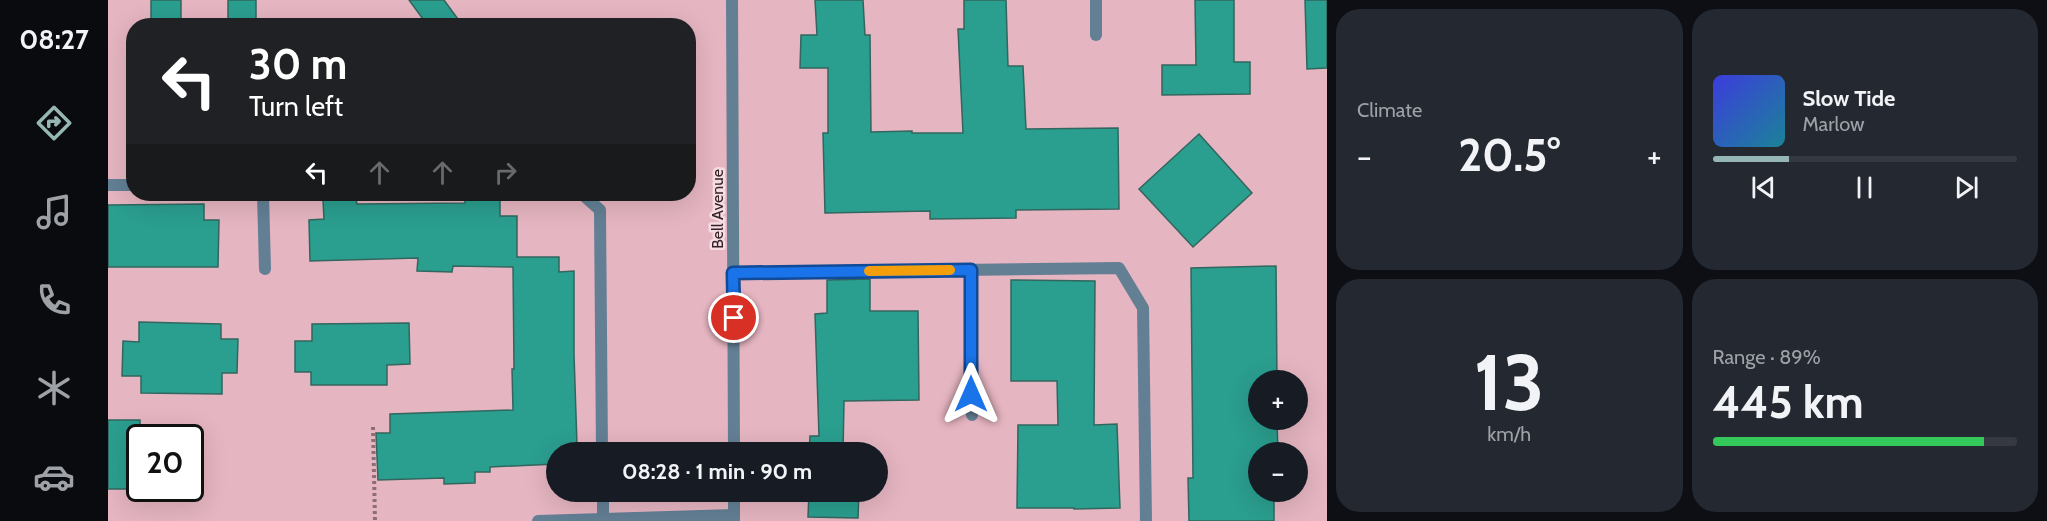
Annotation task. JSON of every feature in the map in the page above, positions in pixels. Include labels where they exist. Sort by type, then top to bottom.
[{"type":"street","name":"Bell Avenue","points":[[732,0],[734,442]]},
{"type":"street","points":[[1096,0],[1096,35]]},
{"type":"street","points":[[108,185],[126,185]]},
{"type":"street","points":[[263,201],[265,269]]},
{"type":"street","points":[[590,201],[600,210],[602,442]]},
{"type":"street","points":[[733,273],[1119,268],[1143,309],[1146,521]]},
{"type":"street","points":[[971,270],[972,415]]},
{"type":"street","points":[[603,502],[603,520]]},
{"type":"street","points":[[538,521],[734,518],[734,502]]},
{"type":"path","points":[[374,427],[375,521]]},
{"type":"building","points":[[151,0],[181,0],[181,18],[151,18]]},
{"type":"building","points":[[228,0],[256,0],[256,18],[228,18]]},
{"type":"building","points":[[409,0],[444,0],[457,18],[422,18]]},
{"type":"building","points":[[815,0],[863,0],[865,35],[870,35],[871,132],[963,133],[958,29],[964,29],[964,0],[1006,0],[1008,66],[1023,66],[1026,129],[1118,128],[1119,209],[1016,210],[1016,218],[930,219],[930,211],[825,213],[823,133],[828,133],[828,68],[800,68],[801,35],[817,35]]},
{"type":"building","points":[[1195,0],[1234,0],[1234,62],[1250,62],[1250,94],[1162,95],[1162,65],[1196,65]]},
{"type":"building","points":[[1305,0],[1327,0],[1327,68],[1307,69]]},
{"type":"building","points":[[1199,134],[1252,193],[1193,247],[1139,189]]},
{"type":"building","points":[[323,201],[356,201],[357,204],[500,201],[500,216],[517,216],[517,257],[559,257],[559,272],[574,271],[577,442],[546,442],[546,464],[490,467],[490,472],[475,472],[475,483],[444,484],[444,478],[378,480],[376,433],[390,433],[390,414],[513,410],[513,267],[453,266],[452,272],[417,271],[418,258],[310,261],[309,220],[324,219]]},
{"type":"building","points":[[204,204],[204,220],[219,220],[218,267],[108,267],[108,205]]},
{"type":"building","points":[[1276,266],[1277,370],[1248,370],[1248,430],[1277,430],[1278,442],[1248,442],[1248,502],[1274,502],[1274,521],[1189,521],[1188,478],[1193,478],[1191,268]]},
{"type":"building","points":[[870,279],[870,311],[918,311],[919,400],[844,401],[843,442],[810,442],[810,436],[819,436],[815,314],[827,313],[827,280]]},
{"type":"building","points":[[1011,280],[1095,281],[1094,425],[1117,424],[1120,508],[1017,508],[1018,425],[1058,425],[1057,381],[1011,381]]},
{"type":"building","points":[[139,322],[221,324],[221,339],[238,339],[237,373],[222,373],[222,394],[141,393],[141,376],[122,376],[123,341],[139,342]]},
{"type":"building","points":[[409,323],[410,364],[387,365],[387,385],[311,385],[311,372],[295,372],[295,341],[312,341],[312,324]]},
{"type":"building","points":[[108,420],[140,420],[140,424],[126,424],[126,489],[108,489]]},
{"type":"building","points":[[809,502],[859,502],[858,518],[808,517]]},
{"type":"slow traffic","points":[[869,271],[950,270]]},
{"type":"route","points":[[734,318],[733,273],[971,270],[971,394]]}]
